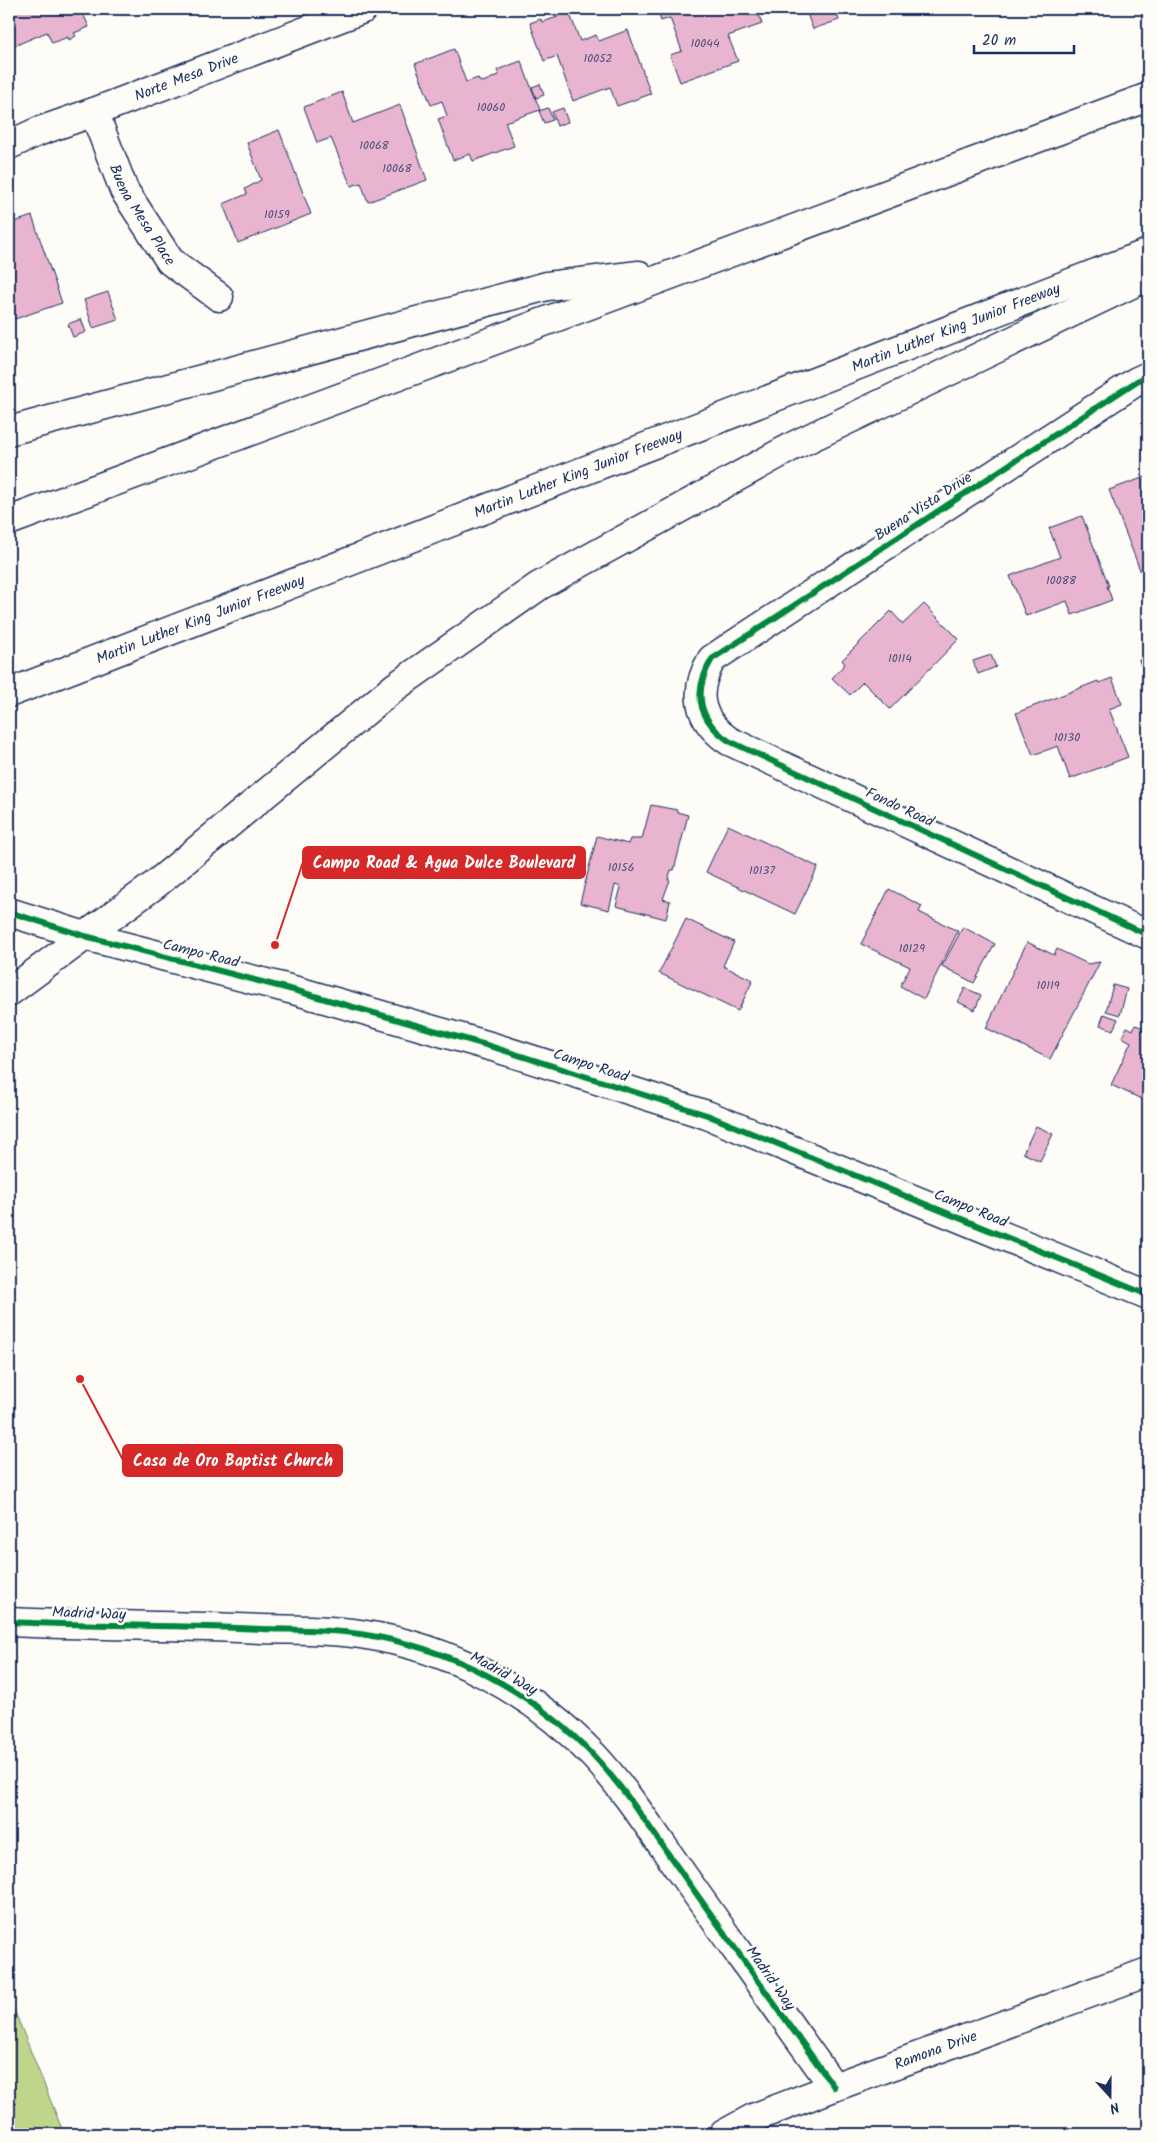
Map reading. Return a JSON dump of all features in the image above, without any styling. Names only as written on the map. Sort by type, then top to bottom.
[{"type":"main road","name":"Norte Mesa Drive","points":[[9,145],[37,132],[363,9]]},
{"type":"main road","points":[[9,521],[1148,96]]},
{"type":"main road","name":"Buena Mesa Place","points":[[94,112],[124,190],[170,260],[219,297]]},
{"type":"main road","name":"Martin Luther King Junior Freeway","points":[[9,692],[1148,253]]},
{"type":"main road","points":[[9,431],[547,286],[683,270]]},
{"type":"main road","points":[[9,992],[156,884],[395,687],[539,586],[794,446],[1148,276]]},
{"type":"main road","name":"Buena Vista Drive","points":[[712,659],[1137,380],[1148,376]]},
{"type":"main road","name":"Fondo Road","points":[[712,659],[705,671],[701,684],[700,698],[703,712],[713,729],[729,741],[1148,935]]},
{"type":"main road","name":"Campo Road","points":[[9,912],[85,936],[297,990],[484,1044],[707,1115],[1148,1295]]},
{"type":"main road","name":"Madrid Way","points":[[9,1622],[234,1628],[359,1634],[398,1641],[435,1652],[505,1684],[538,1705],[567,1730],[595,1757],[620,1787],[834,2087]]},
{"type":"main road","name":"Ramona Drive","points":[[724,2134],[754,2118],[834,2087],[1148,1972]]},
{"type":"green space","points":[[9,1997],[64,2134],[9,2134]]},
{"type":"building","points":[[9,9],[81,9],[89,27],[74,33],[76,36],[69,40],[68,37],[52,43],[47,32],[9,48]]},
{"type":"building","points":[[568,9],[580,41],[596,35],[599,41],[628,30],[651,94],[617,106],[610,87],[573,101],[557,56],[544,61],[530,23],[541,19],[542,22],[558,17],[557,14]]},
{"type":"building","points":[[657,9],[757,9],[762,24],[728,36],[738,61],[680,82],[670,55],[682,51],[670,18],[661,21]]},
{"type":"building","points":[[805,9],[836,9],[839,20],[813,29]]},
{"type":"building","points":[[454,49],[466,82],[478,78],[479,81],[483,82],[499,75],[497,70],[521,61],[540,110],[505,122],[514,146],[473,161],[470,154],[453,160],[438,119],[447,116],[442,101],[431,105],[415,64]]},
{"type":"building","points":[[540,84],[544,95],[536,98],[532,87]]},
{"type":"building","points":[[342,92],[353,123],[400,105],[427,180],[368,202],[361,183],[351,186],[331,138],[317,143],[304,107]]},
{"type":"building","points":[[548,108],[553,120],[544,123],[539,111]]},
{"type":"building","points":[[563,108],[568,122],[557,126],[552,112]]},
{"type":"building","points":[[279,130],[311,214],[238,243],[223,204],[247,194],[245,189],[261,180],[247,143]]},
{"type":"building","points":[[32,216],[62,303],[9,321],[9,224]]},
{"type":"building","points":[[108,292],[118,320],[93,328],[84,300]]},
{"type":"building","points":[[81,319],[86,332],[73,337],[68,324]]},
{"type":"building","points":[[1148,476],[1148,588],[1147,588],[1109,490]]},
{"type":"building","points":[[1082,516],[1109,586],[1107,586],[1112,600],[1072,615],[1067,601],[1026,616],[1010,576],[1060,557],[1049,528]]},
{"type":"building","points":[[924,604],[959,639],[890,709],[863,682],[850,695],[832,678],[845,664],[842,660],[891,611],[903,624]]},
{"type":"building","points":[[991,655],[996,667],[978,674],[973,661]]},
{"type":"building","points":[[1148,657],[1148,685],[1139,660]]},
{"type":"building","points":[[1112,678],[1122,704],[1109,709],[1128,757],[1070,779],[1058,746],[1033,755],[1016,713],[1098,681],[1099,683]]},
{"type":"building","points":[[651,805],[677,810],[677,812],[688,815],[674,870],[671,870],[668,880],[670,880],[663,899],[670,901],[666,919],[616,906],[621,887],[615,885],[609,910],[580,903],[597,836],[628,844],[630,839],[642,839]]},
{"type":"building","points":[[728,825],[818,867],[795,914],[706,872]]},
{"type":"building","points":[[889,889],[922,906],[919,912],[958,931],[924,999],[900,986],[910,967],[861,944]]},
{"type":"building","points":[[686,919],[734,942],[723,966],[753,980],[738,1011],[659,973]]},
{"type":"building","points":[[963,927],[995,944],[974,983],[942,966]]},
{"type":"building","points":[[1027,942],[1054,955],[1057,949],[1088,964],[1100,962],[1050,1059],[986,1028]]},
{"type":"building","points":[[1113,985],[1127,989],[1120,1015],[1106,1011]]},
{"type":"building","points":[[965,988],[981,995],[975,1010],[958,1002]]},
{"type":"building","points":[[1104,1014],[1118,1019],[1113,1030],[1100,1025]]},
{"type":"building","points":[[1148,1020],[1148,1102],[1111,1085],[1131,1042],[1122,1037],[1127,1027],[1133,1030],[1135,1025],[1144,1028]]},
{"type":"building","points":[[1036,1126],[1053,1134],[1040,1161],[1023,1153]]},
{"type":"cycle path","points":[[1148,376],[1137,381],[712,659],[702,682],[701,693],[701,704],[710,723],[729,741],[1148,935]]},
{"type":"cycle path","points":[[9,912],[85,936],[297,991],[493,1047],[707,1115],[1148,1295]]},
{"type":"cycle path","points":[[9,1622],[348,1632],[393,1640],[426,1649],[488,1675],[544,1711],[570,1733],[608,1771],[834,2087]]},
{"type":"place","name":"Campo Road & Agua Dulce Boulevard","points":[[275,945]]},
{"type":"place","name":"Casa de Oro Baptist Church","points":[[80,1379]]}]
